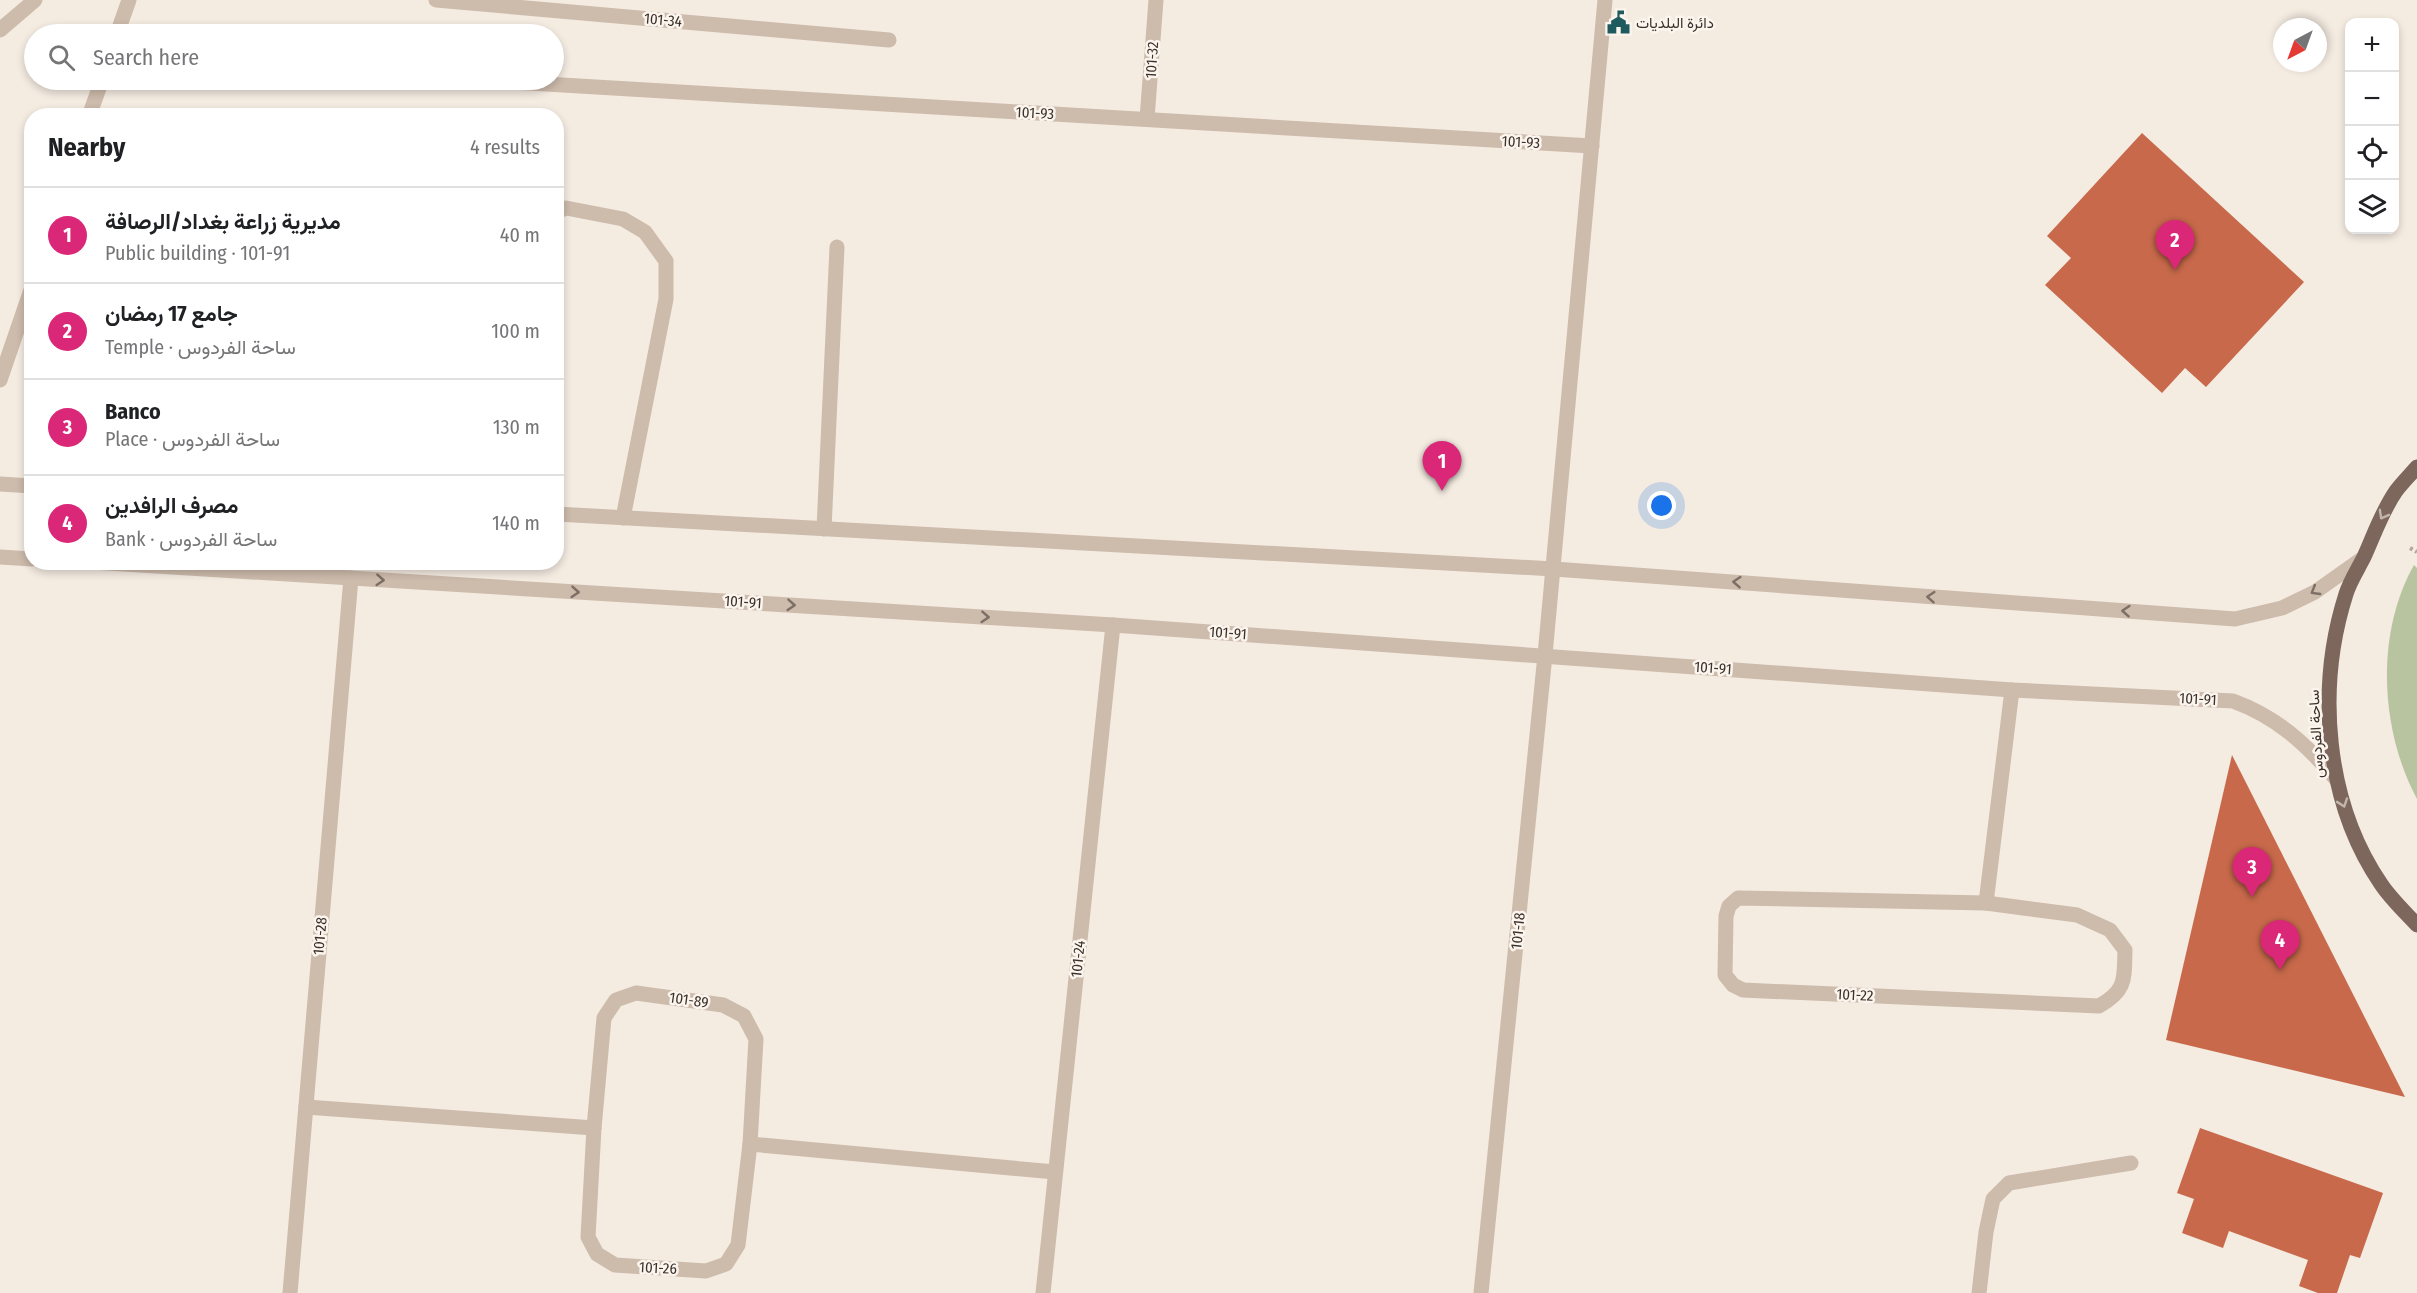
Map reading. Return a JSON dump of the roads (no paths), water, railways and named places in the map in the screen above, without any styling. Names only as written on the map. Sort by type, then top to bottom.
[{"type":"main road","name":"ساحة الفردوس","points":[[2417,467],[2395,492],[2346,592],[2331,670],[2329,709],[2336,779],[2349,823],[2381,885],[2417,925]]},
{"type":"street","points":[[0,30],[36,0]]},
{"type":"street","points":[[121,24],[129,0]]},
{"type":"street","name":"101-34","points":[[436,0],[889,40]]},
{"type":"street","name":"101-32","points":[[1147,119],[1156,0]]},
{"type":"street","name":"101-18","points":[[1481,1293],[1554,569],[1605,0]]},
{"type":"street","name":"101-93","points":[[564,85],[1592,146]]},
{"type":"street","points":[[92,108],[98,90]]},
{"type":"street","points":[[564,209],[623,219],[645,232],[666,261],[666,299],[622,518]]},
{"type":"street","points":[[824,529],[837,247]]},
{"type":"street","points":[[0,380],[24,310]]},
{"type":"street","points":[[0,484],[24,486]]},
{"type":"street","points":[[564,514],[1554,569],[2235,619],[2282,608],[2315,592],[2364,558]]},
{"type":"street","points":[[0,557],[24,558]]},
{"type":"street","name":"101-91","points":[[222,570],[1113,625],[2012,690],[2233,701],[2259,710],[2287,730],[2315,755],[2336,779]]},
{"type":"street","name":"101-28","points":[[290,1293],[351,578]]},
{"type":"street","name":"101-24","points":[[1043,1293],[1113,625]]},
{"type":"street","points":[[1986,903],[2012,690]]},
{"type":"street","name":"101-22","points":[[1738,898],[1986,903],[2077,915],[2110,930],[2125,950],[2123,986],[2113,998],[2099,1006],[1743,990],[1733,985],[1725,975],[1726,915],[1730,906],[1738,898]]},
{"type":"street","name":"101-89","points":[[594,1128],[604,1018],[616,1000],[636,993],[723,1005],[744,1016],[756,1039],[750,1144]]},
{"type":"street","points":[[306,1107],[594,1128]]},
{"type":"street","name":"101-26","points":[[594,1128],[588,1237],[597,1254],[615,1265],[706,1270],[726,1264],[738,1245],[750,1144]]},
{"type":"street","points":[[750,1144],[1055,1172]]},
{"type":"street","points":[[1979,1293],[1986,1232],[1993,1199],[2009,1183],[2131,1163]]},
{"type":"place","name":"دائرة البلديات","points":[[1618,23]]},
{"type":"place","name":"جامع 17 رمضان","points":[[2175,270]]},
{"type":"place","name":"مديرية زراعة بغداد/الرصافة","points":[[1442,491]]},
{"type":"place","name":"Banco","points":[[2252,897]]},
{"type":"place","name":"مصرف الرافدين","points":[[2280,970]]}]
